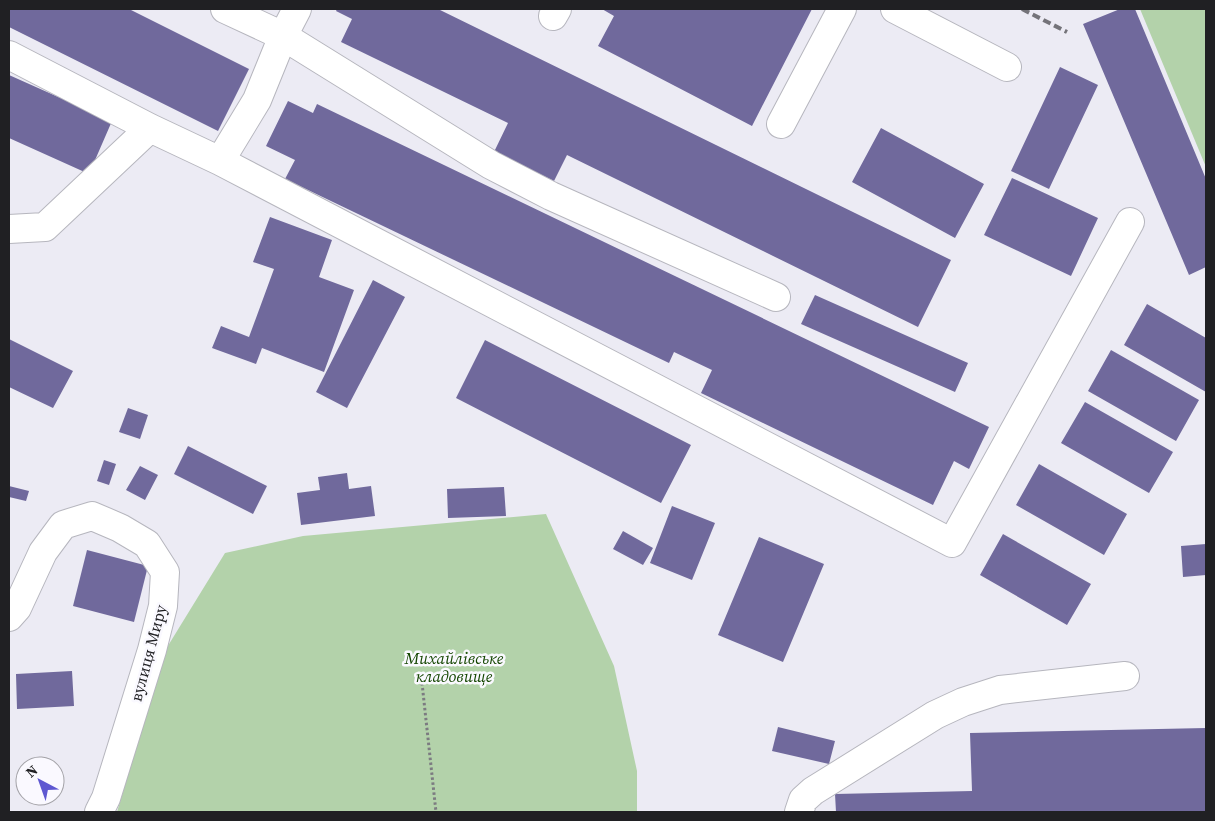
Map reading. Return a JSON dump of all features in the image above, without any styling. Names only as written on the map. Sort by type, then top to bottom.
[{"type":"street","points":[[225,9],[283,36],[491,165],[551,196],[776,297]]},
{"type":"street","points":[[220,161],[257,100],[283,36],[297,9]]},
{"type":"street","points":[[781,124],[842,9]]},
{"type":"street","points":[[895,9],[1007,67]]},
{"type":"street","points":[[9,54],[150,128],[220,161],[952,543],[1130,222]]},
{"type":"street","points":[[9,229],[45,227],[150,128]]},
{"type":"street","name":"вулиця Миру","points":[[9,617],[17,608],[43,552],[63,525],[92,516],[120,528],[147,544],[165,572],[162,606],[152,650],[106,798],[99,812]]},
{"type":"street","points":[[799,812],[804,800],[813,791],[935,715],[963,702],[1000,690],[1125,676]]},
{"type":"path","points":[[422,683],[436,812]]},
{"type":"green space","points":[[1140,9],[1206,9],[1206,167]]},
{"type":"green space","name":"Михайлівське кладовище","points":[[546,514],[614,666],[637,771],[637,812],[117,812],[166,649],[225,553],[303,536]]},
{"type":"building","points":[[9,9],[129,9],[249,69],[218,131],[9,27]]},
{"type":"building","points":[[337,9],[438,9],[951,260],[918,327],[567,155],[554,181],[494,152],[508,123],[341,42],[352,19],[336,11]]},
{"type":"building","points":[[602,9],[812,9],[752,126],[598,46],[614,16]]},
{"type":"building","points":[[1120,9],[1135,9],[1206,179],[1206,267],[1189,275],[1083,24]]},
{"type":"building","points":[[1060,67],[1098,85],[1049,189],[1011,171]]},
{"type":"building","points":[[9,75],[112,121],[89,174],[9,138]]},
{"type":"building","points":[[288,101],[313,113],[317,104],[989,427],[969,469],[954,461],[933,505],[701,393],[712,370],[674,352],[669,363],[285,179],[295,160],[266,146]]},
{"type":"building","points":[[881,128],[984,184],[955,238],[852,182]]},
{"type":"building","points":[[1012,178],[1098,218],[1071,276],[984,235]]},
{"type":"building","points":[[270,217],[332,240],[319,277],[354,290],[324,372],[262,348],[256,364],[212,348],[221,326],[249,337],[274,269],[253,262]]},
{"type":"building","points":[[373,280],[405,297],[347,408],[316,392]]},
{"type":"building","points":[[815,295],[968,363],[955,392],[801,324]]},
{"type":"building","points":[[1147,304],[1206,338],[1206,392],[1124,345]]},
{"type":"building","points":[[9,339],[73,371],[53,408],[9,387]]},
{"type":"building","points":[[485,340],[691,445],[661,503],[456,398]]},
{"type":"building","points":[[1111,350],[1199,400],[1176,441],[1088,391]]},
{"type":"building","points":[[1085,402],[1173,452],[1149,493],[1061,443]]},
{"type":"building","points":[[128,408],[148,415],[140,439],[119,432]]},
{"type":"building","points":[[188,446],[267,486],[253,514],[174,474]]},
{"type":"building","points":[[104,460],[116,464],[109,485],[97,481]]},
{"type":"building","points":[[1039,464],[1127,514],[1104,555],[1016,505]]},
{"type":"building","points":[[140,466],[158,475],[145,500],[126,490]]},
{"type":"building","points":[[347,473],[349,489],[371,486],[375,516],[301,525],[297,493],[320,490],[318,477]]},
{"type":"building","points":[[9,486],[29,491],[26,501],[9,497]]},
{"type":"building","points":[[504,487],[506,516],[448,518],[447,489]]},
{"type":"building","points":[[672,506],[715,523],[692,580],[650,563]]},
{"type":"building","points":[[623,531],[653,548],[643,565],[613,549]]},
{"type":"building","points":[[1003,534],[1091,584],[1067,625],[980,575]]},
{"type":"building","points":[[759,537],[824,564],[783,662],[718,635]]},
{"type":"building","points":[[1206,544],[1206,575],[1183,577],[1181,546]]},
{"type":"building","points":[[87,550],[148,566],[134,622],[73,606]]},
{"type":"building","points":[[72,671],[74,706],[17,709],[16,674]]},
{"type":"building","points":[[778,727],[835,741],[829,764],[772,751]]},
{"type":"building","points":[[1206,728],[1206,812],[836,812],[835,794],[972,791],[970,733]]},
{"type":"railway","points":[[1022,9],[1067,32]]}]
